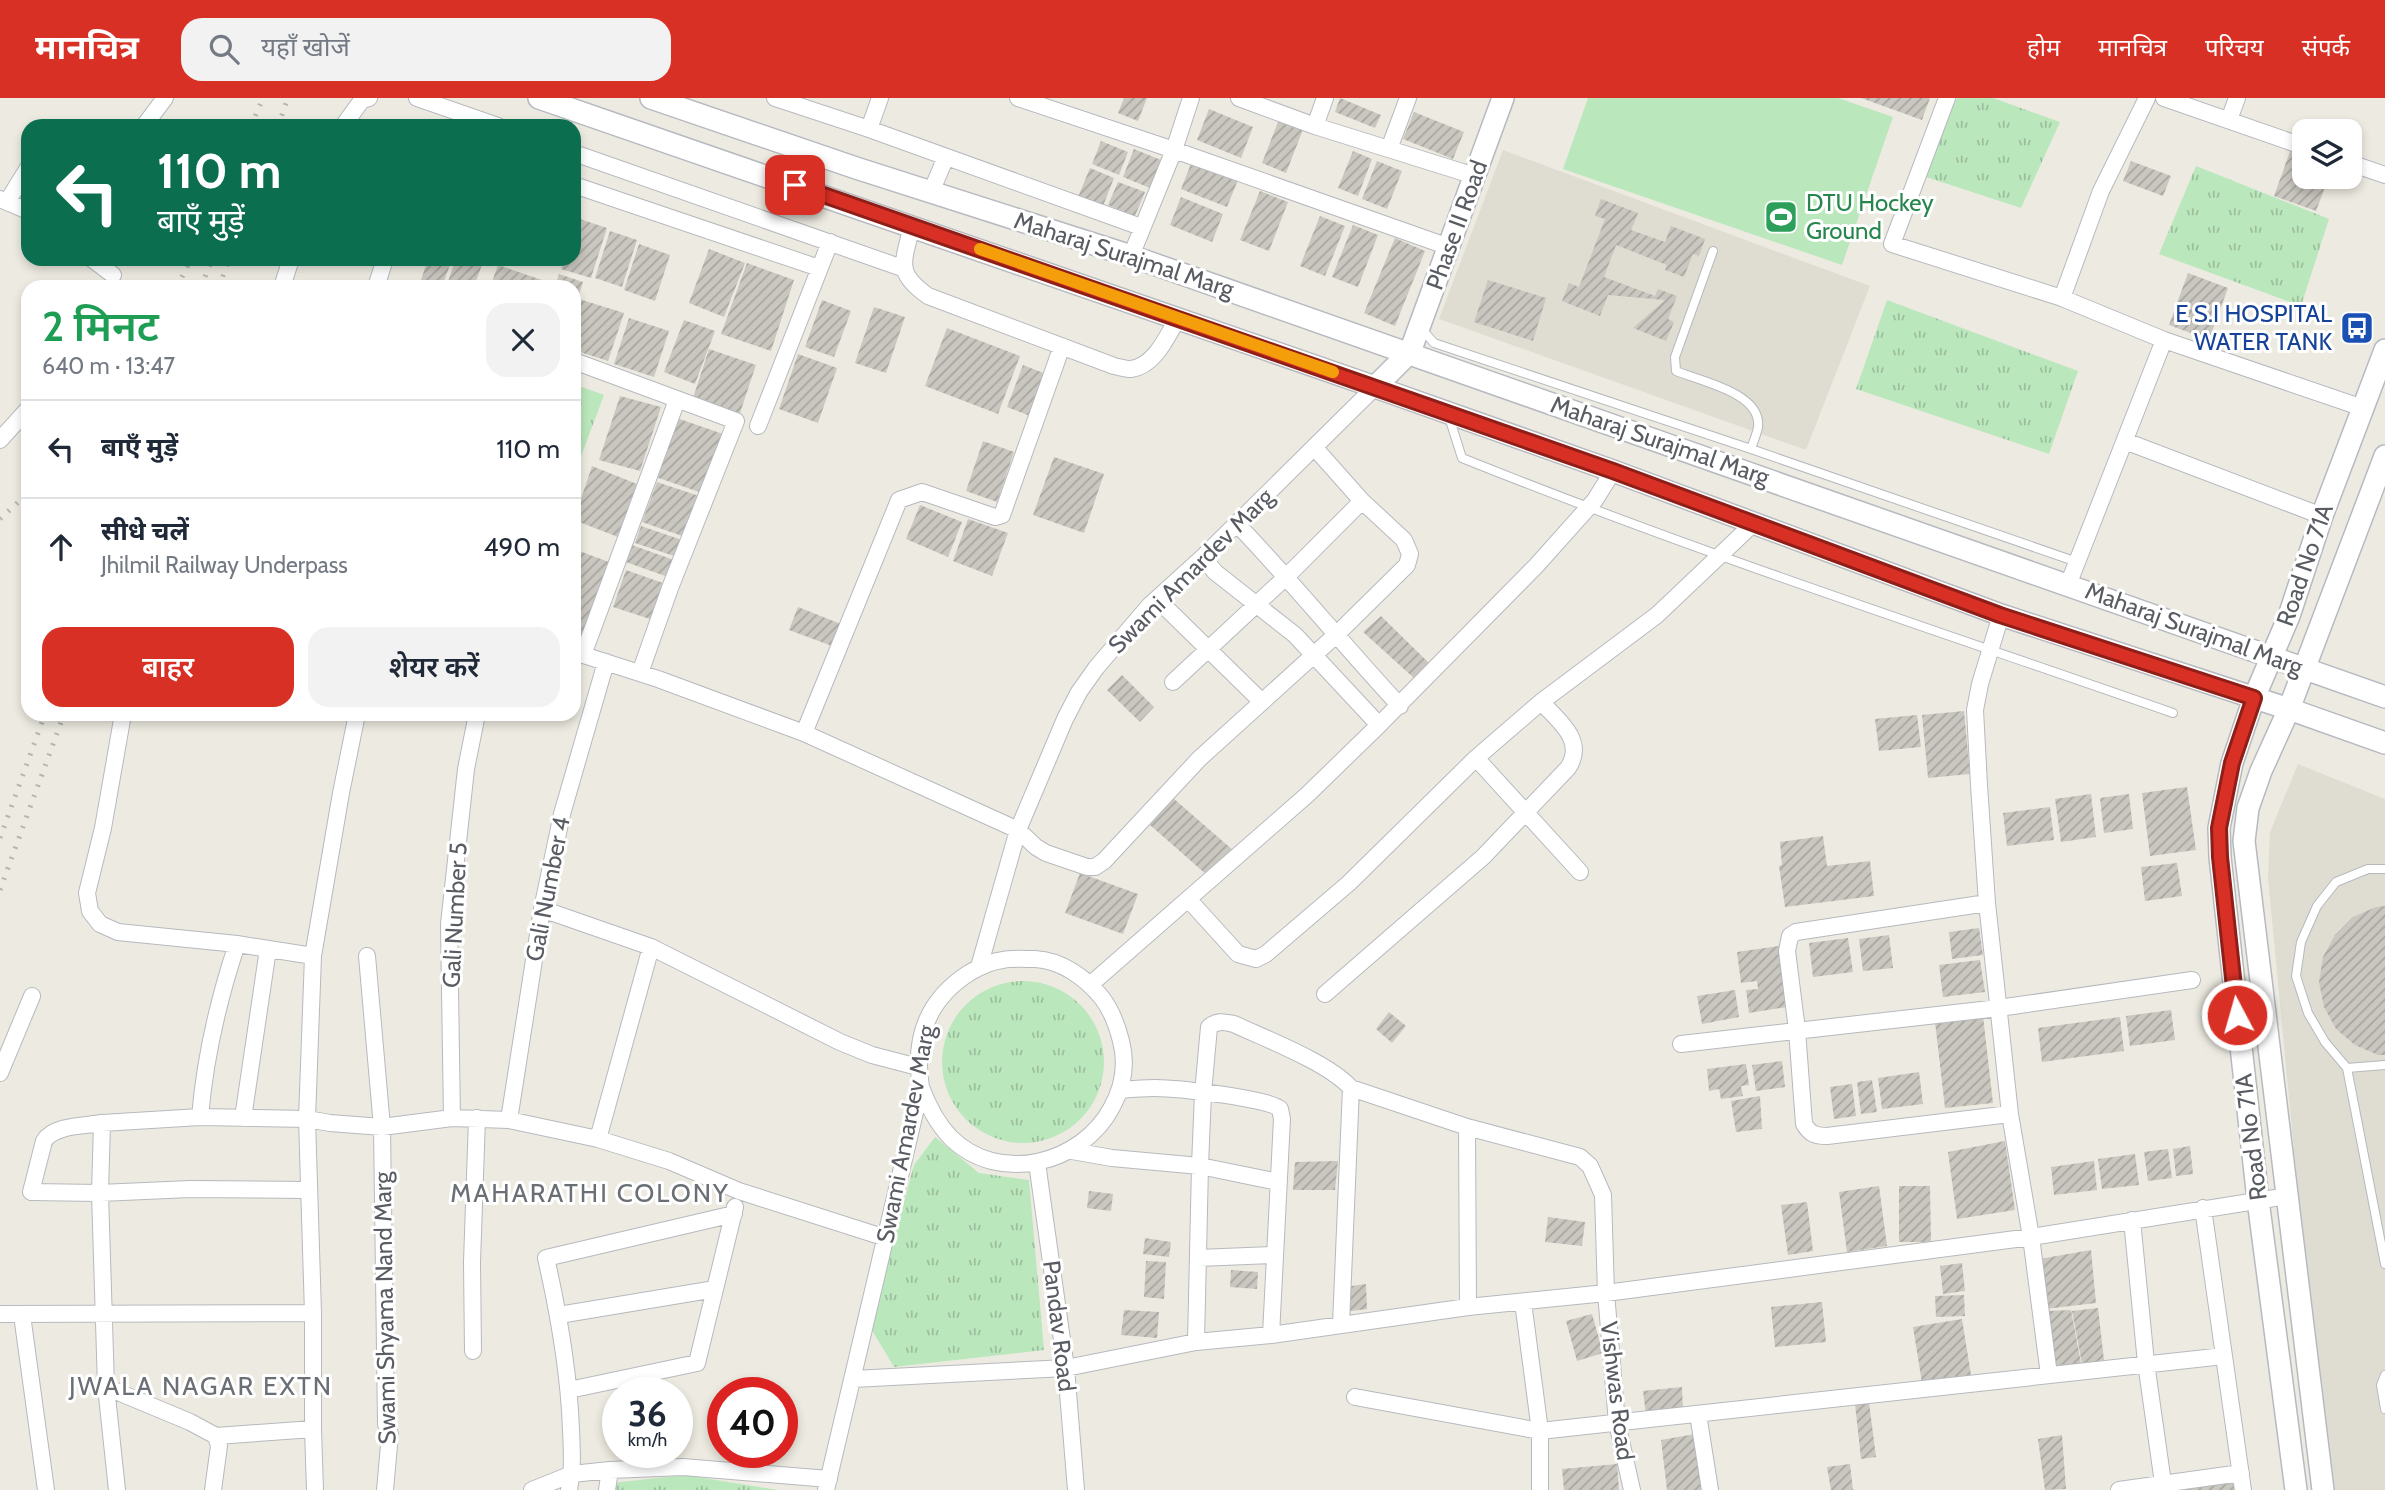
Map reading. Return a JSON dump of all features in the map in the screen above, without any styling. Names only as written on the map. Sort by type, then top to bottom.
[{"type":"main road","name":"Maharaj Surajmal Marg","points":[[539,98],[1448,412],[2000,615],[2375,739],[2385,760]]},
{"type":"main road","name":"Maharaj Surajmal Marg","points":[[651,98],[1131,256],[1410,352],[2385,697]]},
{"type":"main road","name":"Phase II Road","points":[[1410,352],[1503,98]]},
{"type":"main road","name":"Road No 71A","points":[[2296,1490],[2258,1200],[2219,828],[2232,763],[2254,698],[2289,616],[2322,516],[2385,349]]},
{"type":"main road","points":[[1375,387],[1410,352]]},
{"type":"main road","name":"Road No 71A","points":[[2323,1490],[2244,841],[2248,808],[2261,771],[2289,709],[2385,458]]},
{"type":"street","points":[[149,119],[165,98]]},
{"type":"street","points":[[349,119],[362,100],[369,98]]},
{"type":"street","points":[[417,98],[478,119]]},
{"type":"street","points":[[775,98],[1141,227]]},
{"type":"street","points":[[869,129],[880,98]]},
{"type":"street","points":[[1018,98],[1449,247]]},
{"type":"street","points":[[1131,256],[1174,150],[1191,98]]},
{"type":"street","points":[[1239,98],[1315,126],[1475,176]]},
{"type":"street","points":[[1315,126],[1325,98]]},
{"type":"street","points":[[1390,149],[1408,98]]},
{"type":"street","points":[[1947,98],[1892,244],[2062,298],[2164,340],[2363,408]]},
{"type":"street","points":[[2062,298],[2101,191],[2147,98]]},
{"type":"street","points":[[2164,98],[2292,142]]},
{"type":"street","points":[[2229,120],[2237,98]]},
{"type":"street","points":[[581,155],[905,269]]},
{"type":"street","points":[[931,192],[946,157]]},
{"type":"street","points":[[2362,167],[2385,175]]},
{"type":"street","points":[[21,177],[4,200],[21,208]]},
{"type":"street","points":[[581,187],[819,268]]},
{"type":"street","points":[[912,225],[905,274],[912,284],[928,296],[1114,366],[1130,369],[1153,357],[1178,318]]},
{"type":"street","points":[[758,426],[830,242]]},
{"type":"street","points":[[101,266],[113,275]]},
{"type":"street","points":[[2068,585],[2164,340]]},
{"type":"street","points":[[804,733],[899,500],[922,492],[995,517],[1002,515],[1062,346]]},
{"type":"street","points":[[581,364],[736,421],[670,588],[640,673]]},
{"type":"street","name":"Swami Amardev Marg","points":[[828,1484],[921,1087],[918,1067],[923,1027],[939,999],[955,982],[979,967],[1018,830],[1065,719],[1096,668],[1157,599],[1203,558],[1375,387]]},
{"type":"street","points":[[581,648],[677,400]]},
{"type":"street","points":[[0,440],[21,417]]},
{"type":"street","points":[[2125,441],[2322,516]]},
{"type":"street","points":[[581,654],[804,733],[1018,830],[1046,853],[1087,867],[1095,867],[1104,861],[1199,760],[1314,656],[1408,565],[1410,554],[1404,540],[1362,501],[1314,447]]},
{"type":"street","points":[[1091,984],[1307,795],[1400,706],[1536,566],[1587,508],[1613,471]]},
{"type":"street","points":[[1173,682],[1287,576],[1362,501]]},
{"type":"street","points":[[1236,523],[1287,576],[1358,662],[1400,706]]},
{"type":"street","points":[[1188,899],[1238,954],[1256,959],[1266,954],[1349,884],[1476,758],[1541,702],[1657,615],[1754,523]]},
{"type":"street","points":[[1203,558],[1215,572],[1295,635],[1379,725]]},
{"type":"street","points":[[1157,599],[1262,702]]},
{"type":"street","points":[[2000,615],[1975,710],[1987,903],[2010,1114],[2031,1237],[2049,1375]]},
{"type":"street","name":"Gali Number 4","points":[[509,1120],[541,909],[562,814],[606,662]]},
{"type":"street","points":[[1325,994],[1483,857],[1568,768],[1575,752],[1570,732],[1541,702]]},
{"type":"street","points":[[122,721],[103,828],[87,893],[90,911],[100,924],[118,933],[237,944],[313,956]]},
{"type":"street","points":[[316,1490],[307,1119],[313,956],[356,721]]},
{"type":"street","name":"Gali Number 5","points":[[452,1118],[449,924],[466,769],[476,721]]},
{"type":"street","points":[[1476,758],[1580,872]]},
{"type":"street","points":[[1987,903],[1796,932],[1790,936],[1787,951],[1797,1030],[1804,1124],[1815,1136],[2010,1114]]},
{"type":"street","points":[[541,909],[651,947],[840,1042],[881,1058],[918,1067]]},
{"type":"street","points":[[200,1117],[204,1072],[217,1009],[237,944]]},
{"type":"street","points":[[597,1139],[651,947]]},
{"type":"street","points":[[243,1118],[268,949]]},
{"type":"street","name":"Swami Shyama Nand Marg","points":[[367,956],[382,1127],[386,1424],[390,1434],[385,1490]]},
{"type":"street","points":[[921,1087],[937,1121],[952,1139],[986,1159],[1011,1164],[1037,1163],[1072,1151],[1085,1142],[1106,1118],[1121,1090],[1125,1057],[1115,1019],[1091,984],[1062,966],[1038,959],[1002,960],[979,967]]},
{"type":"street","points":[[1681,1044],[2000,1008],[2192,980]]},
{"type":"street","points":[[0,1073],[32,996]]},
{"type":"street","name":"Vishwas Road","points":[[1203,1093],[1209,1027],[1214,1023],[1234,1024],[1302,1056],[1342,1078],[1351,1088],[1467,1127],[1580,1157],[1590,1166],[1603,1195],[1606,1293],[1617,1423],[1632,1490]]},
{"type":"street","points":[[1121,1090],[1155,1088],[1203,1093],[1270,1103],[1280,1109],[1282,1119],[1271,1335]]},
{"type":"street","points":[[1341,1324],[1351,1088]]},
{"type":"street","points":[[1196,1342],[1203,1093]]},
{"type":"street","points":[[309,1190],[31,1192],[44,1141],[48,1134],[56,1130],[102,1123],[200,1117],[307,1119],[382,1127],[452,1118],[477,1118],[509,1120],[597,1139],[669,1161],[739,1191],[886,1238]]},
{"type":"street","points":[[473,1351],[472,1262],[477,1118]]},
{"type":"street","points":[[102,1123],[100,1193],[103,1315],[106,1387],[117,1490]]},
{"type":"street","points":[[1467,1127],[1468,1307]]},
{"type":"street","points":[[1072,1151],[1112,1158],[1200,1166],[1278,1182]]},
{"type":"street","name":"Pandav Road","points":[[1037,1163],[1066,1368],[1076,1490]]},
{"type":"street","points":[[569,1390],[697,1363],[739,1191]]},
{"type":"street","points":[[853,1378],[1066,1368],[1196,1342],[1271,1335],[1468,1307],[1606,1293],[2031,1237],[2288,1196]]},
{"type":"street","points":[[2203,1208],[2243,1490]]},
{"type":"street","points":[[571,1482],[569,1390],[559,1315],[546,1258],[734,1214]]},
{"type":"street","points":[[2132,1220],[2146,1363],[2164,1487]]},
{"type":"street","points":[[1198,1258],[1274,1255]]},
{"type":"street","points":[[559,1315],[715,1289]]},
{"type":"street","points":[[1523,1301],[1540,1431],[1540,1490]]},
{"type":"street","points":[[0,1314],[313,1314]]},
{"type":"street","points":[[22,1315],[47,1490]]},
{"type":"street","points":[[1355,1397],[1540,1431],[2224,1356]]},
{"type":"street","points":[[106,1387],[190,1422],[216,1436],[313,1429]]},
{"type":"street","points":[[1698,1413],[1710,1490]]},
{"type":"street","points":[[213,1490],[219,1446],[216,1436]]},
{"type":"street","points":[[532,1490],[610,1470],[683,1467],[828,1484]]},
{"type":"street","points":[[607,1490],[610,1470]]},
{"type":"street","points":[[2119,1490],[2164,1487],[2241,1473]]},
{"type":"lane","points":[[1713,251],[1675,357],[1676,371],[1736,394],[1754,407],[1759,426],[1751,449]]},
{"type":"lane","points":[[1420,326],[1434,343],[2077,562]]},
{"type":"lane","points":[[1448,412],[1462,458],[1719,557],[2174,713]]},
{"type":"lane","points":[[2385,869],[2368,869],[2336,882],[2317,906],[2301,942],[2296,976],[2308,1013],[2325,1042],[2347,1068],[2381,1224],[2385,1264]]},
{"type":"lane","points":[[2347,1068],[2385,1065]]},
{"type":"lane","points":[[2385,1375],[2381,1385],[2385,1409]]},
{"type":"shaded area","points":[[1503,150],[1870,286],[1806,450],[1439,319]]},
{"type":"shaded area","points":[[2298,764],[2385,799],[2385,1490],[2335,1490],[2295,1161],[2268,878],[2270,832]]},
{"type":"green space","name":"DTU Hockey Ground","points":[[1588,98],[1838,98],[1893,117],[1842,265],[1563,169]]},
{"type":"green space","points":[[1957,98],[1993,98],[2060,122],[2021,208],[1923,176]]},
{"type":"green space","points":[[2196,166],[2329,219],[2301,306],[2159,254]]},
{"type":"green space","points":[[1887,300],[2078,371],[2049,454],[1856,389]]},
{"type":"green space","points":[[581,387],[604,395],[581,456]]},
{"type":"green space","points":[[1023,981],[1054,987],[1080,1005],[1098,1031],[1104,1062],[1098,1093],[1080,1119],[1054,1137],[1023,1143],[992,1137],[966,1119],[948,1093],[942,1062],[948,1031],[966,1005],[992,987]]},
{"type":"green space","points":[[935,1137],[979,1173],[1029,1180],[1044,1350],[894,1367],[870,1327],[914,1165]]},
{"type":"green space","points":[[685,1475],[778,1490],[611,1490],[612,1483]]},
{"type":"building","points":[[1124,98],[1147,98],[1138,121],[1118,113]]},
{"type":"building","points":[[1340,98],[1381,115],[1375,128],[1335,112]]},
{"type":"building","points":[[1861,98],[1930,98],[1922,120]]},
{"type":"building","points":[[1209,109],[1253,127],[1241,158],[1197,140]]},
{"type":"building","points":[[1414,112],[1464,132],[1453,159],[1403,139]]},
{"type":"building","points":[[1280,117],[1304,127],[1286,173],[1262,163]]},
{"type":"building","points":[[1101,141],[1128,152],[1119,175],[1092,164]]},
{"type":"building","points":[[2292,146],[2292,189],[2324,189],[2316,211],[2274,196]]},
{"type":"building","points":[[1134,149],[1161,160],[1150,188],[1123,177]]},
{"type":"building","points":[[1353,151],[1372,159],[1358,196],[1338,188]]},
{"type":"building","points":[[1192,161],[1238,180],[1227,207],[1181,189]]},
{"type":"building","points":[[1377,161],[1402,171],[1387,209],[1362,199]]},
{"type":"building","points":[[2131,161],[2171,176],[2163,196],[2123,181]]},
{"type":"building","points":[[1090,168],[1114,178],[1103,206],[1078,197]]},
{"type":"building","points":[[1118,182],[1145,192],[1135,216],[1108,205]]},
{"type":"building","points":[[1260,191],[1288,202],[1269,251],[1240,240]]},
{"type":"building","points":[[1181,197],[1223,214],[1212,242],[1170,225]]},
{"type":"building","points":[[1601,199],[1638,213],[1631,230],[1665,242],[1671,226],[1705,239],[1699,256],[1693,254],[1684,277],[1665,270],[1667,265],[1616,245],[1604,277],[1655,296],[1658,289],[1677,296],[1668,319],[1674,322],[1666,341],[1633,328],[1665,300],[1608,295],[1600,316],[1562,301],[1569,283],[1579,287],[1605,219],[1595,216]]},
{"type":"building","points":[[1320,216],[1345,226],[1325,276],[1300,266]]},
{"type":"building","points":[[581,219],[607,228],[591,278],[561,269],[562,266],[581,266]]},
{"type":"building","points":[[1353,225],[1378,235],[1358,287],[1332,277]]},
{"type":"building","points":[[610,231],[637,240],[622,287],[595,278]]},
{"type":"building","points":[[1395,238],[1425,251],[1395,326],[1364,313]]},
{"type":"building","points":[[639,244],[670,255],[655,301],[624,290]]},
{"type":"building","points":[[709,249],[745,263],[724,317],[689,303]]},
{"type":"building","points":[[747,263],[794,280],[771,351],[721,334]]},
{"type":"building","points":[[426,266],[450,266],[444,280],[421,280]]},
{"type":"building","points":[[454,266],[482,266],[476,280],[448,280]]},
{"type":"building","points":[[498,266],[501,266],[542,280],[493,280]]},
{"type":"building","points":[[2188,273],[2228,288],[2209,340],[2169,325]]},
{"type":"building","points":[[559,274],[577,280],[557,280]]},
{"type":"building","points":[[1488,280],[1546,298],[1533,341],[1474,322]]},
{"type":"building","points":[[581,300],[624,313],[608,361],[581,352]]},
{"type":"building","points":[[822,300],[851,311],[834,357],[805,347]]},
{"type":"building","points":[[874,307],[905,317],[886,373],[855,363]]},
{"type":"building","points":[[629,318],[669,331],[654,377],[614,364]]},
{"type":"building","points":[[684,320],[715,331],[695,384],[664,372]]},
{"type":"building","points":[[947,328],[1020,356],[998,414],[925,386]]},
{"type":"building","points":[[709,349],[756,365],[739,416],[692,401]]},
{"type":"building","points":[[798,354],[837,368],[818,423],[779,409]]},
{"type":"building","points":[[1023,365],[1046,374],[1030,416],[1007,407]]},
{"type":"building","points":[[620,396],[661,407],[640,471],[599,460]]},
{"type":"building","points":[[674,417],[726,435],[702,493],[653,476]]},
{"type":"building","points":[[983,441],[1014,452],[997,502],[966,491]]},
{"type":"building","points":[[1054,457],[1104,474],[1084,533],[1033,515]]},
{"type":"building","points":[[592,466],[637,484],[618,537],[581,523],[581,499]]},
{"type":"building","points":[[657,482],[702,497],[685,537],[642,522]]},
{"type":"building","points":[[920,505],[962,522],[948,557],[906,539]]},
{"type":"building","points":[[968,519],[1008,533],[992,576],[953,561]]},
{"type":"building","points":[[641,526],[685,541],[680,558],[635,543]]},
{"type":"building","points":[[629,544],[674,560],[668,577],[623,561]]},
{"type":"building","points":[[581,552],[609,562],[581,636]]},
{"type":"building","points":[[626,570],[663,583],[650,619],[613,607]]},
{"type":"building","points":[[798,607],[841,624],[832,646],[789,630]]},
{"type":"building","points":[[1381,616],[1429,663],[1415,679],[1363,632]]},
{"type":"building","points":[[1122,675],[1154,707],[1140,722],[1107,690]]},
{"type":"building","points":[[1964,711],[1970,774],[1928,778],[1922,715]]},
{"type":"building","points":[[1917,715],[1921,747],[1879,751],[1875,719]]},
{"type":"building","points":[[2187,787],[2196,850],[2150,856],[2142,793]]},
{"type":"building","points":[[2091,794],[2096,837],[2061,842],[2055,799]]},
{"type":"building","points":[[2129,794],[2133,829],[2104,833],[2100,798]]},
{"type":"building","points":[[1173,798],[1234,851],[1208,876],[1150,825]]},
{"type":"building","points":[[2050,807],[2054,840],[2007,846],[2003,813]]},
{"type":"building","points":[[1823,836],[1827,866],[1870,861],[1874,896],[1785,907],[1779,866],[1782,865],[1780,842]]},
{"type":"building","points":[[2177,863],[2182,896],[2145,901],[2141,867]]},
{"type":"building","points":[[1080,873],[1138,894],[1123,934],[1065,913]]},
{"type":"building","points":[[2385,906],[2385,1055],[2378,1055],[2355,1045],[2336,1029],[2324,1007],[2319,982],[2323,957],[2335,935],[2353,917]]},
{"type":"building","points":[[1979,928],[1983,955],[1952,959],[1949,932]]},
{"type":"building","points":[[1889,935],[1893,968],[1863,971],[1859,939]]},
{"type":"building","points":[[1848,938],[1853,972],[1813,977],[1809,943]]},
{"type":"building","points":[[1779,946],[1787,1007],[1749,1013],[1746,990],[1758,989],[1757,981],[1741,983],[1737,952]]},
{"type":"building","points":[[1980,960],[1985,992],[1943,997],[1939,965]]},
{"type":"building","points":[[1735,990],[1739,1017],[1702,1024],[1697,996]]},
{"type":"building","points":[[2171,1010],[2175,1040],[2130,1046],[2126,1016]]},
{"type":"building","points":[[1389,1012],[1406,1026],[1392,1043],[1376,1029]]},
{"type":"building","points":[[1983,1016],[1993,1103],[1945,1108],[1935,1022]]},
{"type":"building","points":[[2120,1017],[2124,1051],[2042,1062],[2038,1028]]},
{"type":"building","points":[[1782,1061],[1785,1087],[1756,1091],[1752,1065]]},
{"type":"building","points":[[1746,1064],[1749,1085],[1741,1086],[1743,1096],[1721,1099],[1719,1089],[1709,1091],[1707,1069]]},
{"type":"building","points":[[1919,1072],[1923,1104],[1882,1109],[1878,1078]]},
{"type":"building","points":[[1872,1080],[1877,1112],[1861,1114],[1857,1082]]},
{"type":"building","points":[[1852,1084],[1856,1116],[1834,1119],[1830,1087]]},
{"type":"building","points":[[1760,1096],[1762,1129],[1736,1132],[1731,1101]]},
{"type":"building","points":[[2005,1141],[2015,1210],[1957,1219],[1948,1152]]},
{"type":"building","points":[[2190,1146],[2193,1174],[2176,1176],[2173,1149]]},
{"type":"building","points":[[2168,1149],[2172,1178],[2148,1181],[2144,1152]]},
{"type":"building","points":[[2135,1154],[2139,1185],[2102,1189],[2098,1159]]},
{"type":"building","points":[[1338,1161],[1335,1190],[1293,1190],[1295,1162]]},
{"type":"building","points":[[2094,1161],[2097,1190],[2054,1195],[2051,1167]]},
{"type":"building","points":[[1879,1186],[1887,1246],[1847,1252],[1839,1192]]},
{"type":"building","points":[[1899,1186],[1930,1186],[1931,1242],[1899,1242]]},
{"type":"building","points":[[1089,1191],[1113,1194],[1111,1211],[1087,1208]]},
{"type":"building","points":[[1807,1202],[1813,1251],[1788,1255],[1781,1205]]},
{"type":"building","points":[[1548,1217],[1585,1222],[1582,1246],[1545,1242]]},
{"type":"building","points":[[1145,1238],[1171,1242],[1169,1257],[1143,1254]]},
{"type":"building","points":[[2091,1250],[2096,1303],[2045,1309],[2039,1259]]},
{"type":"building","points":[[1146,1261],[1166,1262],[1164,1299],[1144,1297]]},
{"type":"building","points":[[1962,1263],[1965,1291],[1943,1294],[1940,1266]]},
{"type":"building","points":[[1231,1270],[1258,1272],[1257,1289],[1230,1287]]},
{"type":"building","points":[[1366,1284],[1367,1309],[1344,1312],[1344,1287]]},
{"type":"building","points":[[1964,1295],[1965,1316],[1936,1317],[1935,1296]]},
{"type":"building","points":[[1822,1302],[1826,1342],[1775,1347],[1771,1307]]},
{"type":"building","points":[[2098,1308],[2104,1360],[2082,1364],[2072,1311]]},
{"type":"building","points":[[1124,1310],[1159,1312],[1157,1338],[1121,1335]]},
{"type":"building","points":[[2071,1310],[2081,1363],[2053,1368],[2048,1311]]},
{"type":"building","points":[[1592,1314],[1603,1353],[1577,1361],[1566,1321]]},
{"type":"building","points":[[1962,1319],[1971,1375],[1922,1383],[1913,1327]]},
{"type":"building","points":[[1682,1387],[1683,1411],[1646,1415],[1643,1391]]},
{"type":"building","points":[[1869,1402],[1876,1457],[1861,1459],[1855,1404]]},
{"type":"building","points":[[1695,1434],[1702,1490],[1667,1490],[1661,1440]]},
{"type":"building","points":[[2062,1435],[2066,1489],[2045,1490],[2038,1439]]},
{"type":"building","points":[[1617,1464],[1619,1490],[1564,1490],[1562,1469]]},
{"type":"building","points":[[1850,1464],[1853,1490],[1831,1490],[1827,1467]]},
{"type":"building","points":[[2234,1476],[2236,1490],[2168,1490]]},
{"type":"railway","points":[[254,119],[263,98]]},
{"type":"railway","points":[[280,119],[288,98]]},
{"type":"railway","points":[[180,280],[188,266]]},
{"type":"railway","points":[[204,280],[209,266]]},
{"type":"railway","points":[[222,280],[226,266]]},
{"type":"railway","points":[[0,519],[21,500]]},
{"type":"railway","points":[[0,838],[42,721]]},
{"type":"railway","points":[[0,890],[61,721]]},
{"type":"slow traffic","points":[[980,249],[1333,372]]},
{"type":"place","name":"DTU Hockey Ground","points":[[1781,217]]},
{"type":"place","name":"E S.I HOSPITAL WATER TANK","points":[[2357,328]]},
{"type":"district","name":"MAHARATHI COLONY","points":[[590,1193]]},
{"type":"district","name":"JWALA NAGAR EXTN","points":[[201,1386]]},
{"type":"route","points":[[795,185],[1613,471],[2000,615],[2254,698],[2232,763],[2219,828],[2237,1015]]}]
